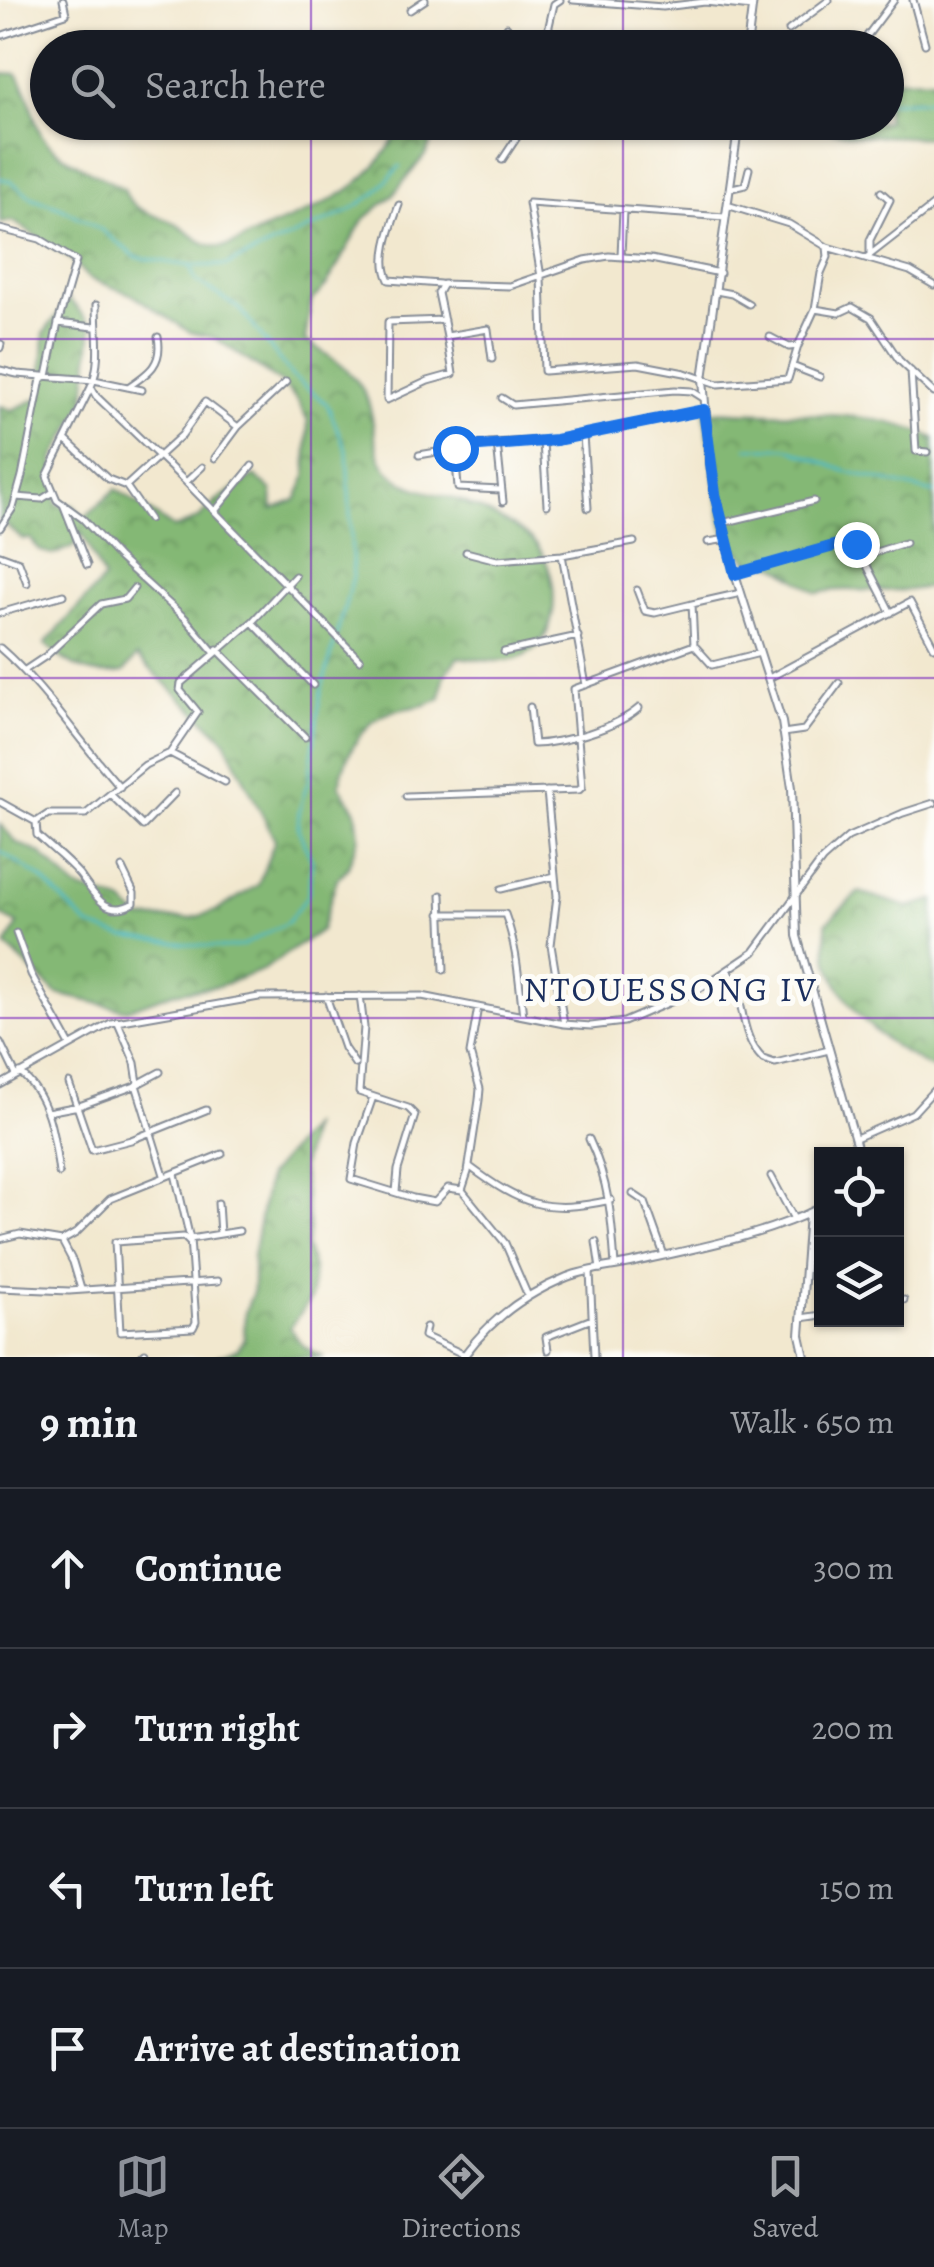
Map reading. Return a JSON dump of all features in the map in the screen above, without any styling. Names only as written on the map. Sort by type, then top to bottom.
[{"type":"street","points":[[0,36],[66,14],[63,0]]},
{"type":"street","points":[[410,10],[426,0]]},
{"type":"street","points":[[546,30],[554,4],[560,0]]},
{"type":"street","points":[[573,0],[664,7],[705,2],[752,3],[750,30]]},
{"type":"street","points":[[790,30],[829,0]]},
{"type":"street","points":[[872,30],[894,0]]},
{"type":"street","points":[[913,0],[925,44]]},
{"type":"street","points":[[502,160],[515,140]]},
{"type":"street","points":[[737,140],[703,379],[704,410],[722,524],[783,733],[792,788],[796,936],[858,1147]]},
{"type":"street","points":[[732,188],[745,185],[749,169]]},
{"type":"street","points":[[868,256],[870,240],[890,200],[881,192]]},
{"type":"street","points":[[728,218],[528,204],[541,277],[544,371],[638,364],[712,383],[788,378],[815,308],[827,247]]},
{"type":"street","points":[[399,205],[390,229],[384,270],[389,280],[510,286],[585,260],[621,255],[720,273]]},
{"type":"street","points":[[730,206],[788,224],[827,247],[910,271],[934,285]]},
{"type":"street","points":[[868,256],[934,206]]},
{"type":"street","points":[[621,255],[623,211]]},
{"type":"street","points":[[0,230],[40,239],[76,262],[47,376],[41,380],[16,497],[0,528]]},
{"type":"street","points":[[443,284],[438,292],[444,320],[447,336],[453,374],[388,400],[388,322],[444,320]]},
{"type":"street","points":[[716,291],[732,294],[749,304]]},
{"type":"street","points":[[87,565],[48,476],[92,383],[99,354],[96,305]]},
{"type":"street","points":[[815,308],[839,314],[852,307],[871,318],[898,360],[934,393]]},
{"type":"street","points":[[58,322],[96,328]]},
{"type":"street","points":[[447,336],[488,329],[492,359]]},
{"type":"street","points":[[770,336],[789,347],[798,346]]},
{"type":"street","points":[[128,387],[153,370],[160,351],[158,337]]},
{"type":"street","points":[[792,366],[820,376]]},
{"type":"street","points":[[0,370],[142,390]]},
{"type":"street","points":[[911,372],[916,451],[926,452]]},
{"type":"street","points":[[214,458],[238,427],[286,382]]},
{"type":"street","points":[[92,383],[96,396],[360,660]]},
{"type":"street","points":[[502,398],[513,405],[675,390],[692,391],[703,398]]},
{"type":"street","points":[[126,486],[182,435],[205,402],[238,427]]},
{"type":"street","points":[[419,455],[497,443],[542,442],[704,410]]},
{"type":"street","points":[[583,435],[588,508]]},
{"type":"street","points":[[67,441],[108,479],[126,486],[149,520]]},
{"type":"street","points":[[542,442],[548,505]]},
{"type":"street","points":[[497,443],[503,502]]},
{"type":"street","points":[[455,448],[458,488],[502,490]]},
{"type":"street","points":[[186,482],[202,466]]},
{"type":"street","points":[[215,512],[252,466]]},
{"type":"street","points":[[16,497],[42,499],[54,492]]},
{"type":"street","points":[[722,524],[814,501]]},
{"type":"street","points":[[63,504],[83,518],[118,558],[305,736]]},
{"type":"street","points":[[708,542],[728,539]]},
{"type":"street","points":[[735,574],[851,541],[863,556],[891,613]]},
{"type":"street","points":[[466,552],[496,560],[562,555],[634,542]]},
{"type":"street","points":[[863,556],[905,543]]},
{"type":"street","points":[[0,554],[19,562],[26,583]]},
{"type":"street","points":[[562,555],[586,685]]},
{"type":"street","points":[[36,822],[48,814],[86,814],[145,765],[170,752],[198,712],[180,690],[181,683],[252,622],[295,576]]},
{"type":"street","points":[[25,670],[46,656],[101,604],[125,599],[134,588]]},
{"type":"street","points":[[637,590],[645,611],[654,614],[741,593]]},
{"type":"street","points":[[0,613],[63,594]]},
{"type":"street","points":[[769,678],[910,602],[934,646]]},
{"type":"street","points":[[692,604],[694,645],[712,665],[760,653]]},
{"type":"street","points":[[252,622],[314,685]]},
{"type":"street","points":[[504,652],[578,636]]},
{"type":"street","points":[[406,796],[582,788],[572,692],[694,645]]},
{"type":"street","points":[[0,648],[25,670],[80,743],[120,787]]},
{"type":"street","points":[[783,733],[804,730],[839,683]]},
{"type":"street","points":[[530,707],[534,744],[550,744],[624,722],[639,708]]},
{"type":"street","points":[[170,752],[226,782]]},
{"type":"street","points":[[110,794],[143,826],[175,792]]},
{"type":"street","points":[[547,792],[558,896],[551,945],[564,1024]]},
{"type":"street","points":[[0,802],[36,822]]},
{"type":"street","points":[[0,1085],[117,1021],[245,999],[422,996],[564,1024],[624,1022],[696,991],[754,952],[828,853],[848,837],[903,812],[934,803]]},
{"type":"street","points":[[36,822],[38,836],[77,872],[94,898],[108,907],[123,909],[134,902],[122,868]]},
{"type":"street","points":[[501,889],[555,876]]},
{"type":"street","points":[[441,894],[444,970]]},
{"type":"street","points":[[440,914],[505,914],[514,936],[512,950],[524,1016]]},
{"type":"street","points":[[16,933],[31,974],[70,1045]]},
{"type":"street","points":[[728,970],[740,990],[746,1032],[763,1060],[775,1063],[829,1050]]},
{"type":"street","points":[[326,996],[344,1048],[354,1064]]},
{"type":"street","points":[[360,996],[364,1027],[359,1092],[408,1108],[415,1115],[398,1170],[396,1192]]},
{"type":"street","points":[[462,1190],[480,1093],[470,1052],[478,1007]]},
{"type":"street","points":[[117,1021],[135,1064],[149,1131],[164,1176]]},
{"type":"street","points":[[0,1042],[18,1074],[34,1084],[48,1112],[60,1173]]},
{"type":"street","points":[[48,1112],[79,1106],[160,1072]]},
{"type":"street","points":[[69,1082],[92,1150],[131,1140],[206,1110]]},
{"type":"street","points":[[856,1138],[913,1113],[934,1090]]},
{"type":"street","points":[[374,1097],[357,1143],[351,1179],[436,1202],[450,1187],[462,1190],[505,1242],[528,1296]]},
{"type":"street","points":[[589,1139],[611,1200],[615,1266]]},
{"type":"street","points":[[0,1239],[20,1234],[62,1240],[76,1233],[110,1199],[222,1154]]},
{"type":"street","points":[[469,1166],[504,1193],[539,1206],[582,1206],[611,1200]]},
{"type":"street","points":[[174,1173],[189,1240],[194,1328],[120,1332],[115,1242],[184,1237],[189,1240],[239,1232]]},
{"type":"street","points":[[771,1176],[794,1219]]},
{"type":"street","points":[[633,1194],[645,1202],[664,1255]]},
{"type":"street","points":[[218,1203],[220,1234]]},
{"type":"street","points":[[426,1327],[424,1336],[464,1356],[495,1321],[528,1296],[571,1275],[725,1241],[814,1211]]},
{"type":"street","points":[[805,1357],[801,1318],[809,1214]]},
{"type":"street","points":[[62,1240],[81,1289]]},
{"type":"street","points":[[596,1242],[600,1270]]},
{"type":"street","points":[[590,1272],[594,1357]]},
{"type":"street","points":[[0,1288],[44,1292],[218,1280]]},
{"type":"street","points":[[801,1318],[814,1317]]},
{"type":"street","points":[[548,1350],[546,1337],[592,1320]]},
{"type":"green space","points":[[17,74],[26,90],[30,102],[30,140],[45,140],[77,164],[124,189],[137,207],[219,247],[234,244],[345,192],[377,164],[393,140],[432,140],[392,196],[363,220],[327,284],[311,302],[305,340],[340,364],[361,386],[370,406],[380,458],[393,475],[418,489],[471,505],[526,535],[541,552],[552,583],[554,600],[547,632],[526,655],[493,661],[458,657],[444,676],[441,698],[384,715],[358,739],[339,785],[356,811],[359,837],[347,869],[337,879],[321,930],[263,970],[219,986],[172,993],[127,1010],[57,994],[6,946],[18,924],[0,915],[0,824],[17,843],[40,853],[76,888],[122,902],[141,919],[192,918],[216,911],[258,885],[275,840],[224,739],[137,656],[124,672],[91,672],[72,665],[45,644],[104,579],[82,533],[74,546],[53,555],[39,550],[31,539],[22,539],[0,520],[0,406],[12,410],[41,397],[44,333],[69,299],[92,326],[85,401],[54,459],[56,503],[63,507],[73,505],[84,518],[116,489],[174,528],[198,519],[220,498],[255,476],[272,491],[273,509],[296,500],[306,478],[308,421],[298,401],[281,383],[215,338],[190,332],[131,294],[88,278],[72,260],[13,221],[0,223],[0,76]]},
{"type":"green space","points":[[934,78],[934,138],[904,137],[904,79]]},
{"type":"green space","points":[[704,410],[850,416],[907,427],[934,438],[934,592],[927,587],[817,593],[775,565],[750,562],[727,539],[722,523]]},
{"type":"green space","points":[[859,892],[908,907],[934,900],[934,1069],[869,1026],[835,980],[827,957],[826,923]]},
{"type":"green space","points":[[310,1127],[302,1168],[309,1229],[306,1247],[313,1268],[311,1298],[290,1328],[304,1347],[324,1357],[216,1357],[238,1349],[244,1339],[245,1312],[253,1292],[253,1255],[268,1176]]},
{"type":"waterway","points":[[904,101],[934,100]]},
{"type":"waterway","points":[[0,178],[100,229],[136,257],[190,266],[227,265],[347,212],[376,193],[400,166]]},
{"type":"waterway","points":[[0,851],[41,878],[89,926],[123,937],[225,948],[242,946],[288,922],[308,895],[312,861],[298,829],[299,811],[309,778],[321,691],[353,577],[347,452],[327,404],[292,376],[241,310],[195,280],[190,266]]},
{"type":"waterway","points":[[747,448],[787,448],[845,471],[934,493]]},
{"type":"district","name":"NTOUESSONG IV","points":[[671,989]]},
{"type":"route","points":[[455,448],[556,440],[704,410],[715,494],[735,574],[851,541],[856,544]]}]
